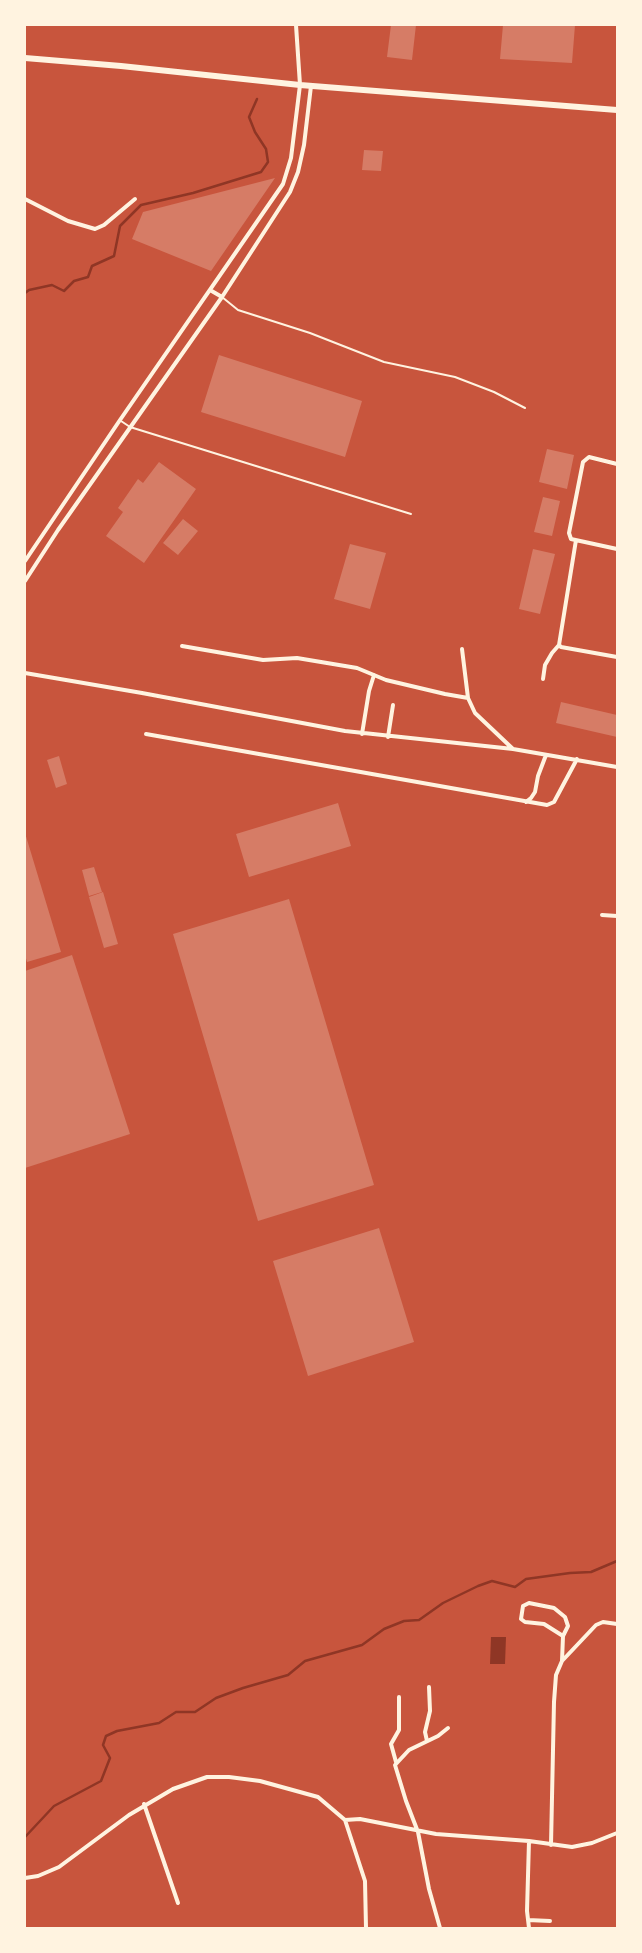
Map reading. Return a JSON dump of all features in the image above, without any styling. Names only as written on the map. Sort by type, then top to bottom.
[{"type":"highway","points":[[25,58],[311,86],[617,110]]},
{"type":"street","points":[[25,561],[283,184],[289,169],[300,85],[296,25]]},
{"type":"street","points":[[25,581],[58,530],[222,297],[283,202],[295,179],[304,145],[311,86]]},
{"type":"street","points":[[25,199],[68,221],[96,229],[104,225],[135,199]]},
{"type":"street","points":[[239,249],[248,254]]},
{"type":"street","points":[[210,290],[222,297]]},
{"type":"street","points":[[617,464],[589,457],[586,458],[569,533],[571,539],[617,549]]},
{"type":"street","points":[[89,465],[99,473]]},
{"type":"street","points":[[543,679],[545,665],[559,645],[576,540]]},
{"type":"street","points":[[559,645],[561,647],[617,657]]},
{"type":"street","points":[[182,646],[263,660],[297,658],[357,668],[386,680],[468,698]]},
{"type":"street","points":[[462,649],[468,698],[475,712],[513,750]]},
{"type":"street","points":[[25,673],[362,734],[513,750],[617,767]]},
{"type":"street","points":[[362,734],[369,691],[374,675]]},
{"type":"street","points":[[388,737],[393,705]]},
{"type":"street","points":[[146,734],[547,805],[554,802],[576,759]]},
{"type":"street","points":[[526,802],[532,798],[535,792],[538,776],[546,755]]},
{"type":"street","points":[[602,915],[617,916]]},
{"type":"street","points":[[562,1661],[563,1636],[568,1626],[565,1617],[554,1608],[529,1603],[523,1606],[521,1619],[525,1622],[544,1624],[563,1636]]},
{"type":"street","points":[[551,1845],[554,1688],[556,1675],[562,1661],[596,1625],[604,1622],[617,1624]]},
{"type":"street","points":[[427,1741],[425,1732],[430,1711],[429,1687]]},
{"type":"street","points":[[399,1696],[399,1730],[391,1744],[396,1762],[395,1767],[418,1832],[429,1889],[440,1928]]},
{"type":"street","points":[[396,1762],[409,1750],[448,1728]]},
{"type":"street","points":[[25,1878],[38,1876],[59,1867],[144,1804],[173,1788],[207,1777],[229,1777],[260,1781],[318,1797],[345,1820],[365,1881],[366,1928]]},
{"type":"street","points":[[144,1804],[178,1903]]},
{"type":"street","points":[[345,1820],[360,1819],[418,1832],[529,1841],[572,1847],[592,1843],[617,1833]]},
{"type":"street","points":[[529,1841],[529,1928]]},
{"type":"street","points":[[528,1920],[550,1921]]},
{"type":"lane","points":[[222,297],[238,310],[310,333],[384,362],[455,377],[525,408]]},
{"type":"lane","points":[[120,420],[130,427],[411,514]]},
{"type":"shaded area","points":[[491,1637],[506,1637],[505,1664],[490,1664]]},
{"type":"building","points":[[391,25],[416,25],[412,60],[387,57]]},
{"type":"building","points":[[503,25],[575,25],[572,63],[500,59]]},
{"type":"building","points":[[364,150],[383,151],[381,171],[362,170]]},
{"type":"building","points":[[275,178],[211,271],[132,239],[143,212]]},
{"type":"building","points":[[219,355],[362,401],[345,457],[201,412]]},
{"type":"building","points":[[547,449],[574,455],[567,489],[539,482]]},
{"type":"building","points":[[159,462],[196,489],[144,563],[106,536],[123,512],[118,508],[138,479],[143,483]]},
{"type":"building","points":[[543,497],[560,501],[552,536],[534,532]]},
{"type":"building","points":[[183,519],[198,531],[178,555],[163,543]]},
{"type":"building","points":[[350,544],[386,553],[370,609],[334,599]]},
{"type":"building","points":[[533,549],[555,554],[540,614],[519,609]]},
{"type":"building","points":[[561,702],[617,715],[617,737],[556,723]]},
{"type":"building","points":[[59,756],[67,784],[56,788],[47,760]]},
{"type":"building","points":[[338,803],[351,846],[249,877],[236,834]]},
{"type":"building","points":[[25,833],[61,952],[27,962],[25,955]]},
{"type":"building","points":[[94,867],[102,892],[89,896],[82,870]]},
{"type":"building","points":[[103,892],[118,944],[104,948],[89,897]]},
{"type":"building","points":[[289,899],[374,1185],[258,1221],[173,934]]},
{"type":"building","points":[[72,955],[130,1134],[25,1168],[25,971]]},
{"type":"building","points":[[379,1228],[414,1342],[308,1376],[273,1261]]},
{"type":"waterway","points":[[25,293],[29,290],[52,285],[64,291],[74,281],[88,277],[92,266],[114,256],[120,226],[141,205],[193,193],[261,172],[268,162],[266,149],[255,132],[249,117],[257,99]]},
{"type":"waterway","points":[[25,1837],[54,1806],[101,1781],[110,1758],[103,1745],[106,1736],[117,1731],[159,1723],[176,1712],[195,1712],[216,1698],[288,1675],[305,1661],[362,1645],[384,1629],[404,1621],[419,1620],[443,1603],[492,1581],[515,1587],[526,1579],[591,1572],[617,1561]]}]
